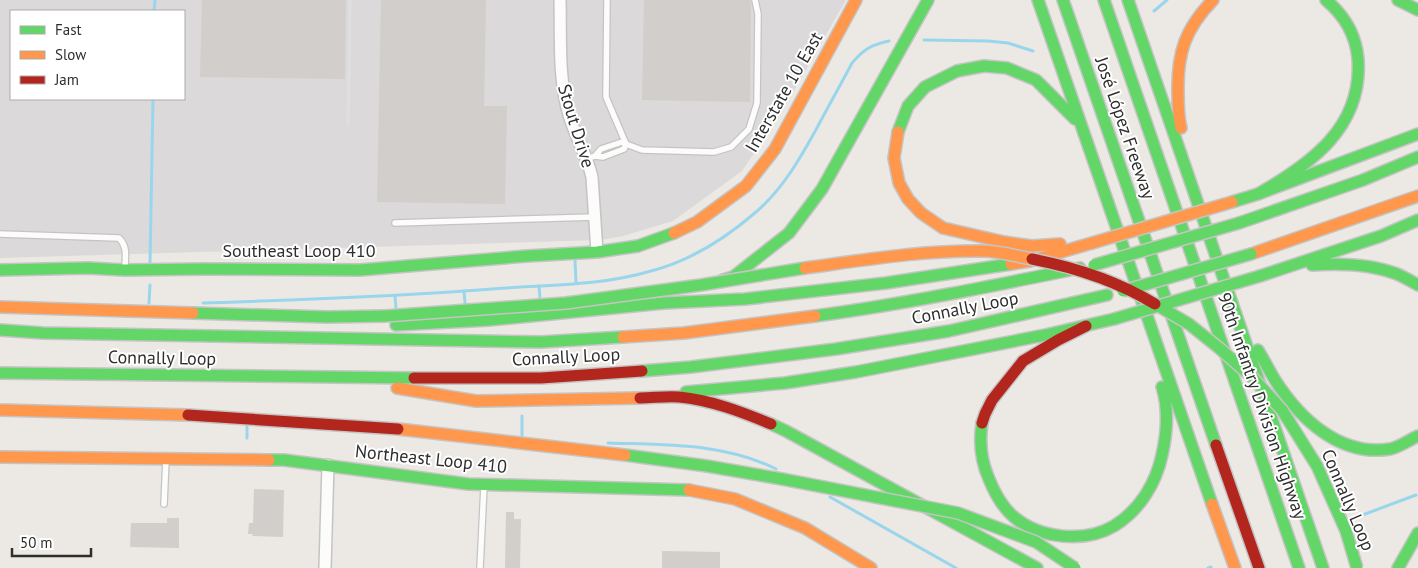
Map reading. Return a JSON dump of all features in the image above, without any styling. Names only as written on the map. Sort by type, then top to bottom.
[{"type":"main road","name":"Interstate 10 East","points":[[597,252],[638,246],[667,236],[697,222],[746,186],[775,149],[856,0]]},
{"type":"main road","points":[[664,303],[733,277],[788,232],[822,189],[928,0]]},
{"type":"main road","points":[[1038,0],[1151,329],[1236,568]]},
{"type":"main road","name":"José López Freeway","points":[[1063,0],[1259,568]]},
{"type":"main road","name":"José López Freeway","points":[[1104,0],[1192,255]]},
{"type":"main road","points":[[1128,0],[1324,568]]},
{"type":"main road","points":[[1193,187],[1179,118],[1177,76],[1181,49],[1189,28],[1212,0]]},
{"type":"main road","points":[[1258,194],[1280,182],[1309,161],[1326,145],[1346,120],[1354,101],[1359,84],[1359,62],[1354,38],[1346,20],[1326,0]]},
{"type":"main road","points":[[1398,0],[1418,10]]},
{"type":"main road","points":[[1080,125],[1036,80],[1007,68],[984,66],[957,71],[925,87],[908,106],[898,131],[894,158],[899,183],[908,199],[920,213],[943,228],[1032,246],[1092,244]]},
{"type":"main road","points":[[43,333],[91,323],[298,326],[382,325],[489,320],[664,303],[745,299],[886,283],[1030,261],[1092,244],[1258,194],[1418,134]]},
{"type":"main road","name":"Connally Loop","points":[[0,330],[43,333],[541,342],[694,332],[879,307],[1094,266],[1239,223],[1363,180],[1418,157]]},
{"type":"main road","name":"Connally Loop","points":[[0,373],[335,378],[541,378],[691,367],[836,349],[950,331],[1107,295],[1251,254],[1418,196]]},
{"type":"main road","points":[[625,399],[785,383],[856,372],[1086,326],[1260,276],[1381,236],[1418,220]]},
{"type":"main road","name":"Connally Loop","points":[[107,310],[385,316],[566,303],[701,285],[916,252],[983,251],[1058,264],[1111,283],[1145,298],[1189,324],[1252,376],[1282,410],[1317,466],[1346,531],[1357,568]]},
{"type":"main road","name":"Southeast Loop 410","points":[[0,270],[88,268],[124,270],[360,270],[597,252]]},
{"type":"main road","name":"90th Infantry Division Highway","points":[[1192,255],[1299,568]]},
{"type":"main road","points":[[1285,268],[1317,265],[1365,267],[1397,274],[1418,285]]},
{"type":"main road","points":[[0,298],[107,310]]},
{"type":"main road","points":[[0,307],[107,310]]},
{"type":"main road","points":[[1237,315],[1278,384],[1306,420],[1329,438],[1350,446],[1392,448],[1418,436]]},
{"type":"main road","points":[[1086,326],[1026,359],[994,398],[986,413],[981,431],[980,448],[983,466],[1004,508],[1016,519],[1031,528],[1063,536],[1096,534],[1109,529],[1120,522],[1143,499],[1153,484],[1164,453],[1167,406],[1151,329]]},
{"type":"main road","points":[[335,378],[476,400],[678,397],[714,404],[748,414],[786,431],[1037,568]]},
{"type":"main road","points":[[0,410],[170,414],[391,428],[707,466],[958,513],[1036,542],[1075,568]]},
{"type":"main road","name":"Northeast Loop 410","points":[[0,457],[284,460],[468,484],[683,490],[735,499],[805,528],[871,568]]},
{"type":"main road","points":[[1398,568],[1418,533]]},
{"type":"street","name":"Stout Drive","points":[[560,0],[561,76],[569,116],[591,158],[597,252]]},
{"type":"street","points":[[325,568],[328,465]]},
{"type":"lane","points":[[607,0],[606,97],[624,145]]},
{"type":"lane","points":[[591,158],[603,157],[624,145],[642,150],[714,152],[731,147],[749,129],[757,102],[758,14],[756,0]]},
{"type":"lane","points":[[395,223],[595,218]]},
{"type":"lane","points":[[0,234],[112,236],[119,238],[124,242],[126,250],[124,270]]},
{"type":"lane","points":[[164,504],[166,459]]},
{"type":"lane","points":[[480,568],[484,484]]},
{"type":"shaded area","points":[[0,0],[846,0],[784,108],[742,171],[673,221],[623,236],[600,240],[0,258]]},
{"type":"building","points":[[202,0],[346,0],[345,79],[200,77]]},
{"type":"building","points":[[381,0],[486,0],[484,106],[507,106],[505,204],[377,202]]},
{"type":"building","points":[[644,0],[750,0],[750,102],[642,100]]},
{"type":"building","points":[[254,489],[284,490],[283,537],[252,536],[253,534],[248,534],[249,523],[253,523]]},
{"type":"building","points":[[506,512],[514,512],[514,519],[521,519],[520,568],[505,568]]},
{"type":"building","points":[[167,518],[179,518],[179,548],[130,547],[131,523],[167,523]]},
{"type":"building","points":[[662,551],[720,552],[720,568],[662,568]]},
{"type":"waterway","points":[[154,10],[155,0]]},
{"type":"waterway","points":[[1154,11],[1167,0]]},
{"type":"waterway","points":[[924,40],[1008,43],[1033,51]]},
{"type":"waterway","points":[[203,303],[316,299],[579,284],[633,276],[665,267],[707,248],[744,222],[766,203],[798,161],[852,63],[868,48],[889,41]]},
{"type":"waterway","points":[[150,263],[153,100]]},
{"type":"waterway","points":[[575,260],[576,283]]},
{"type":"waterway","points":[[149,303],[150,285]]},
{"type":"waterway","points":[[539,286],[540,298]]},
{"type":"waterway","points":[[464,291],[465,303]]},
{"type":"waterway","points":[[395,296],[396,309]]},
{"type":"waterway","points":[[522,416],[522,435]]},
{"type":"waterway","points":[[247,426],[247,438]]},
{"type":"waterway","points":[[608,443],[673,445],[715,450],[756,460],[776,469]]},
{"type":"waterway","points":[[1349,520],[1416,495]]},
{"type":"waterway","points":[[830,497],[956,568]]},
{"type":"railway","points":[[348,124],[350,0]]},
{"type":"traffic: fast","points":[[723,280],[733,277],[789,233],[822,189],[928,0]]},
{"type":"traffic: fast","points":[[1038,0],[1212,504]]},
{"type":"traffic: fast","points":[[1063,0],[1216,445]]},
{"type":"traffic: fast","points":[[1104,0],[1299,568]]},
{"type":"traffic: fast","points":[[1128,0],[1323,568]]},
{"type":"traffic: fast","points":[[1258,194],[1297,170],[1330,141],[1343,124],[1352,105],[1357,83],[1357,50],[1352,34],[1344,19],[1326,0]]},
{"type":"traffic: fast","points":[[1398,0],[1418,10]]},
{"type":"traffic: fast","points":[[898,132],[908,106],[925,87],[957,71],[984,66],[1007,68],[1036,80],[1075,119]]},
{"type":"traffic: fast","points":[[1232,202],[1418,134]]},
{"type":"traffic: fast","points":[[1239,223],[1363,180],[1418,157]]},
{"type":"traffic: fast","points":[[1260,276],[1381,236],[1418,220]]},
{"type":"traffic: fast","points":[[1094,265],[1239,223]]},
{"type":"traffic: fast","points":[[0,270],[88,268],[124,270],[360,270],[597,252],[638,246],[674,233]]},
{"type":"traffic: fast","points":[[1123,291],[1251,254]]},
{"type":"traffic: fast","points":[[396,325],[489,320],[664,303],[745,299],[886,283],[1011,264]]},
{"type":"traffic: fast","points":[[1312,265],[1344,264],[1377,268],[1397,274],[1418,285]]},
{"type":"traffic: fast","points":[[385,316],[566,303],[701,285],[805,268]]},
{"type":"traffic: fast","points":[[815,316],[915,300],[1080,268]]},
{"type":"traffic: fast","points":[[1114,319],[1260,276]]},
{"type":"traffic: fast","points":[[642,371],[691,367],[836,349],[949,331],[1107,295]]},
{"type":"traffic: fast","points":[[1155,304],[1189,324],[1219,348],[1252,377],[1282,410],[1317,466],[1346,531],[1357,568]]},
{"type":"traffic: fast","points":[[193,313],[327,317],[385,316]]},
{"type":"traffic: fast","points":[[686,392],[785,383],[856,372],[1045,335],[1114,319]]},
{"type":"traffic: fast","points":[[0,330],[43,333],[541,342],[623,337]]},
{"type":"traffic: fast","points":[[1258,350],[1275,380],[1296,408],[1309,421],[1338,441],[1354,447],[1372,450],[1390,449],[1418,436]]},
{"type":"traffic: fast","points":[[0,373],[414,378]]},
{"type":"traffic: fast","points":[[982,423],[982,459],[989,479],[1002,505],[1014,517],[1037,530],[1063,536],[1090,535],[1114,526],[1132,512],[1146,495],[1156,476],[1165,438],[1166,412],[1162,387]]},
{"type":"traffic: fast","points":[[771,424],[1037,568]]},
{"type":"traffic: fast","points":[[625,455],[707,466],[782,479],[958,513],[1036,542],[1075,568]]},
{"type":"traffic: fast","points":[[269,460],[284,460],[468,484],[689,490]]},
{"type":"traffic: fast","points":[[1398,568],[1418,533]]},
{"type":"traffic: slow","points":[[674,233],[697,222],[746,186],[775,149],[856,0]]},
{"type":"traffic: slow","points":[[1181,128],[1178,93],[1181,54],[1189,32],[1213,0]]},
{"type":"traffic: slow","points":[[898,132],[894,158],[899,183],[908,199],[921,213],[943,228],[1004,242],[1032,246],[1060,244]]},
{"type":"traffic: slow","points":[[1251,254],[1418,196]]},
{"type":"traffic: slow","points":[[1092,243],[1232,202]]},
{"type":"traffic: slow","points":[[1011,264],[1030,261],[1092,243]]},
{"type":"traffic: slow","points":[[805,268],[894,256],[960,251],[995,252],[1032,259]]},
{"type":"traffic: slow","points":[[0,307],[193,313]]},
{"type":"traffic: slow","points":[[623,337],[684,333],[815,316]]},
{"type":"traffic: slow","points":[[397,388],[476,401],[640,398]]},
{"type":"traffic: slow","points":[[0,410],[188,415]]},
{"type":"traffic: slow","points":[[398,429],[625,455]]},
{"type":"traffic: slow","points":[[0,457],[269,460]]},
{"type":"traffic: slow","points":[[689,490],[735,499],[805,528],[871,568]]},
{"type":"traffic: slow","points":[[1212,504],[1235,568]]},
{"type":"traffic: jam","points":[[1032,259],[1095,276],[1155,304]]},
{"type":"traffic: jam","points":[[982,423],[992,400],[1023,361],[1086,326]]},
{"type":"traffic: jam","points":[[414,378],[541,378],[642,371]]},
{"type":"traffic: jam","points":[[640,398],[674,397],[703,401],[738,411],[771,424]]},
{"type":"traffic: jam","points":[[188,415],[398,429]]},
{"type":"traffic: jam","points":[[1216,445],[1259,568]]}]
